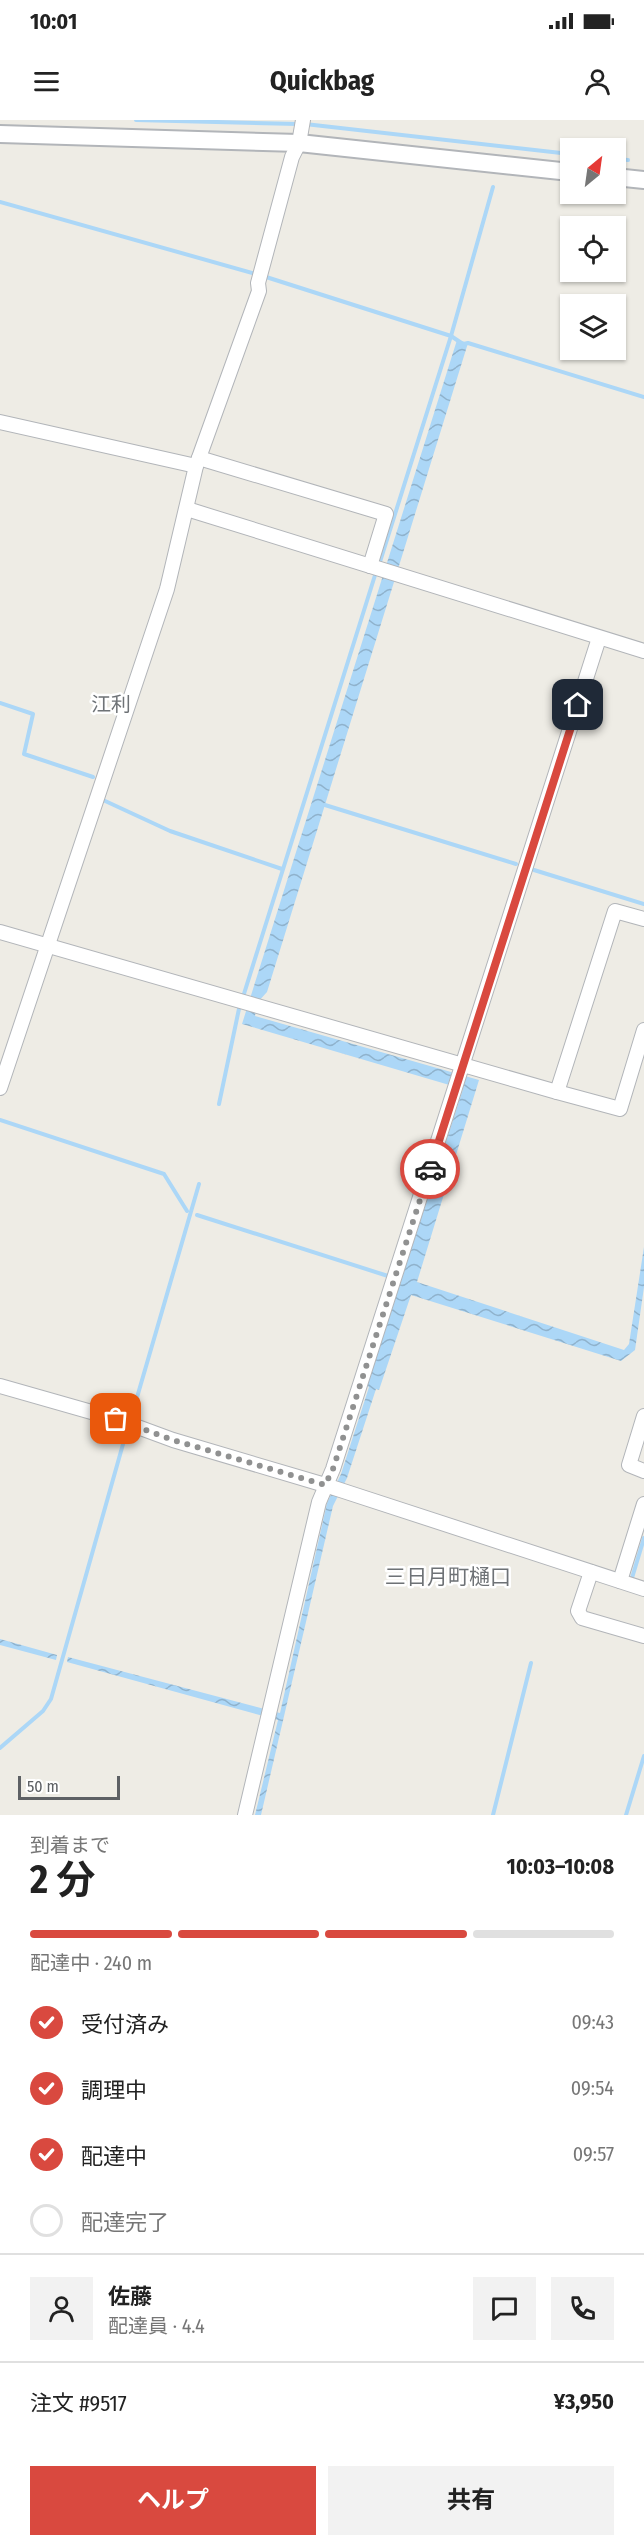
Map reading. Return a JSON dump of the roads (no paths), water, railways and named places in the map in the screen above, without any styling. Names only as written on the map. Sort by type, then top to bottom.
[{"type":"street","points":[[0,1088],[167,589],[198,462],[259,291],[260,276],[292,157],[299,143],[303,120]]},
{"type":"street","points":[[0,134],[299,143],[560,171]]},
{"type":"street","points":[[626,178],[644,180]]},
{"type":"street","points":[[0,422],[198,462],[386,514],[370,566]]},
{"type":"street","points":[[187,509],[644,651]]},
{"type":"street","points":[[245,1815],[319,1502],[333,1469],[464,1065],[599,638]]},
{"type":"street","points":[[557,1092],[615,911],[644,920]]},
{"type":"street","points":[[0,932],[620,1109],[644,1030]]},
{"type":"street","points":[[0,1386],[116,1419],[173,1440],[325,1485],[644,1589]]},
{"type":"street","points":[[644,1416],[629,1466],[644,1471]]},
{"type":"street","points":[[620,1581],[644,1504]]},
{"type":"street","points":[[591,1572],[578,1611],[582,1618],[644,1636]]},
{"type":"water","points":[[457,340],[468,343],[267,992],[257,1003],[255,1016],[479,1080],[417,1282],[624,1350],[629,1344],[644,1247],[644,1287],[635,1350],[621,1361],[411,1295],[379,1390],[376,1389],[347,1478],[333,1506],[261,1815],[255,1815],[278,1720],[67,1662],[68,1657],[280,1713],[327,1503],[341,1474],[463,1089],[242,1024]]},
{"type":"water","points":[[0,1639],[57,1655],[56,1660],[0,1645]]},
{"type":"waterway","points":[[136,120],[298,124]]},
{"type":"waterway","points":[[305,124],[560,153]]},
{"type":"waterway","points":[[379,565],[451,336],[493,187]]},
{"type":"waterway","points":[[0,202],[256,274]]},
{"type":"waterway","points":[[263,276],[451,336],[463,344],[468,343],[644,397]]},
{"type":"waterway","points":[[243,997],[376,572]]},
{"type":"waterway","points":[[0,703],[33,714],[24,754],[93,777]]},
{"type":"waterway","points":[[103,800],[170,831],[282,869]]},
{"type":"waterway","points":[[325,805],[516,864]]},
{"type":"waterway","points":[[534,870],[644,904]]},
{"type":"waterway","points":[[219,1104],[240,1004]]},
{"type":"waterway","points":[[0,1120],[164,1174],[187,1211]]},
{"type":"waterway","points":[[131,1418],[199,1184]]},
{"type":"waterway","points":[[197,1215],[388,1276]]},
{"type":"waterway","points":[[0,1748],[43,1711],[51,1699],[127,1430]]},
{"type":"waterway","points":[[632,1578],[644,1538]]},
{"type":"waterway","points":[[493,1815],[531,1663]]},
{"type":"waterway","points":[[626,1815],[644,1756]]},
{"type":"district","name":"江利","points":[[111,704]]},
{"type":"district","name":"三日月町樋口","points":[[448,1577]]}]
